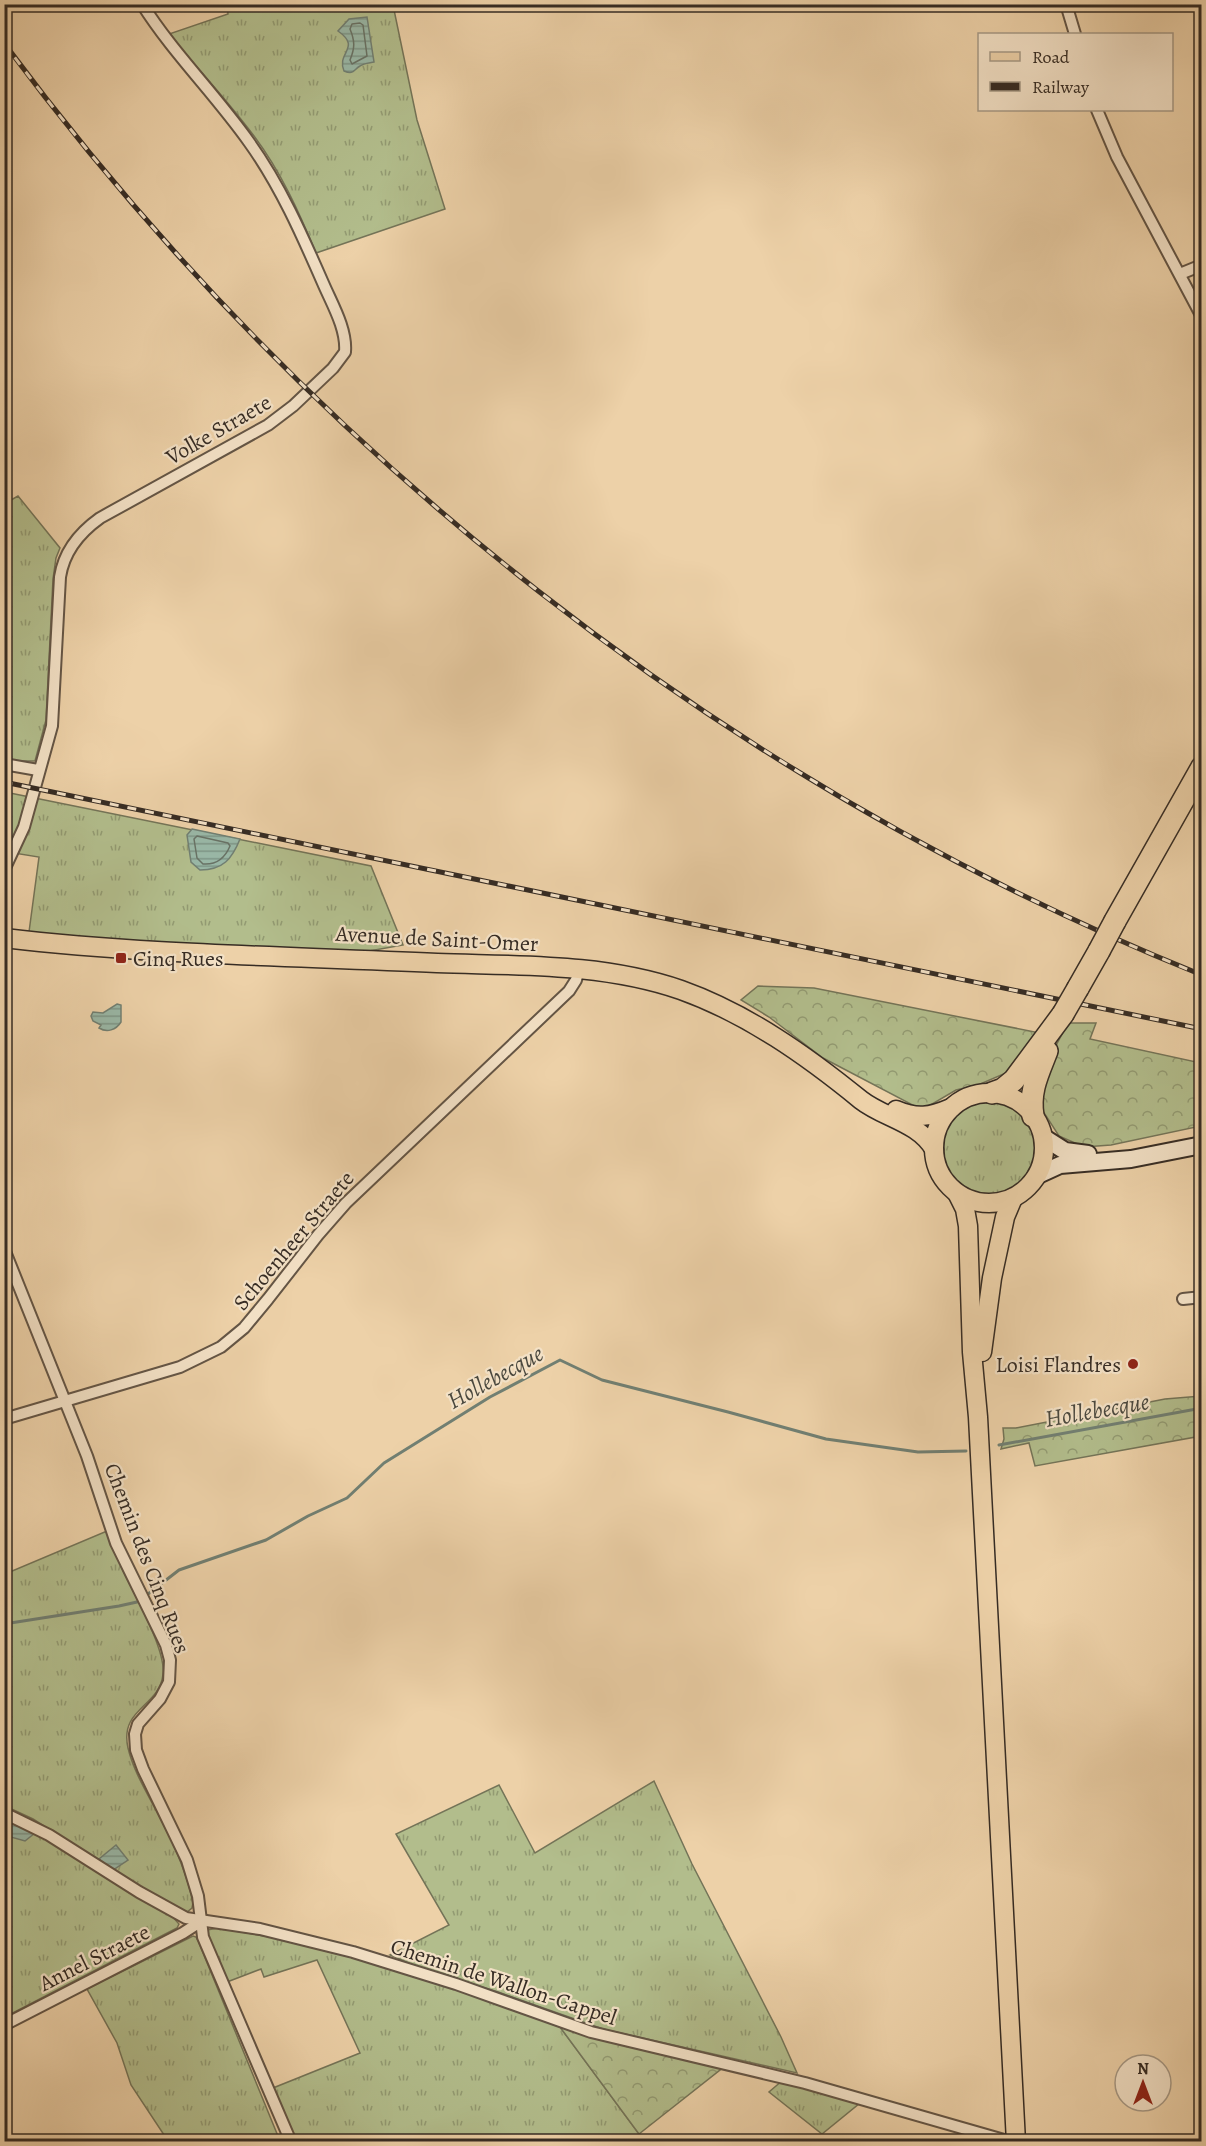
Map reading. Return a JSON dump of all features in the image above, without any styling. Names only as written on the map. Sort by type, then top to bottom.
[{"type":"highway","points":[[1033,1116],[1031,1100],[1033,1086],[1064,1014],[1202,767]]},
{"type":"highway","points":[[992,1093],[1003,1089],[1014,1080],[1064,1014]]},
{"type":"main road","name":"Avenue de Saint-Omer","points":[[4,938],[98,948],[579,969],[650,981],[713,1003],[766,1031],[841,1083],[871,1107],[922,1134],[934,1149]]},
{"type":"main road","name":"Avenue de Saint-Omer","points":[[841,1083],[911,1116],[928,1116],[951,1108]]},
{"type":"main road","points":[[992,1093],[1015,1100],[1033,1116],[1043,1137],[1043,1157],[1036,1176],[1026,1189],[1012,1198],[987,1203],[971,1200],[957,1193],[946,1183],[940,1174],[934,1149],[939,1125],[951,1108],[968,1097],[992,1093]]},
{"type":"main road","points":[[1043,1137],[1065,1151],[1087,1154],[1137,1149],[1202,1136]]},
{"type":"main road","points":[[1036,1176],[1060,1165],[1131,1159],[1202,1145]]},
{"type":"main road","points":[[957,1193],[965,1209],[968,1227],[972,1352],[978,1417],[1016,2142]]},
{"type":"main road","points":[[978,1417],[980,1367],[987,1305],[1003,1226],[1012,1198]]},
{"type":"street","name":"Volke Straete","points":[[4,870],[24,827],[50,732],[61,570],[69,550],[93,522],[107,513],[231,447],[282,416],[344,356],[342,328],[310,254],[264,166],[243,134],[162,33],[142,4]]},
{"type":"street","points":[[1066,4],[1075,33]]},
{"type":"street","points":[[1097,111],[1117,158],[1202,317]]},
{"type":"street","points":[[1180,274],[1202,265]]},
{"type":"street","points":[[4,764],[39,770]]},
{"type":"street","name":"Schoenheer Straete","points":[[4,1419],[185,1365],[220,1347],[238,1333],[262,1307],[345,1203],[564,996],[574,984],[579,969]]},
{"type":"street","name":"Chemin des Cinq Rues","points":[[4,1250],[90,1465],[116,1543],[160,1631],[168,1653],[170,1676],[167,1688],[138,1724],[135,1744],[143,1769],[190,1870],[198,1896],[203,1937],[291,2142]]},
{"type":"street","points":[[1183,1299],[1202,1297]]},
{"type":"street","name":"Chemin de Wallon-Cappel","points":[[4,1814],[49,1835],[186,1918],[200,1922],[252,1928],[353,1952],[446,1981],[591,2032],[805,2083],[975,2136],[1011,2142]]},
{"type":"street","name":"Annel Straete","points":[[4,2025],[183,1934],[200,1922]]},
{"type":"green space","points":[[227,5],[393,5],[417,120],[445,209],[316,253],[289,193],[264,150],[234,110],[169,34],[228,14]]},
{"type":"green space","points":[[18,496],[60,548],[53,579],[46,720],[35,761],[8,761],[5,756],[4,504]]},
{"type":"green space","points":[[5,792],[371,866],[403,945],[358,953],[179,946],[29,932],[39,857],[8,852],[5,858]]},
{"type":"green space","points":[[758,986],[814,988],[1035,1032],[1032,1045],[1013,1070],[978,1085],[956,1090],[922,1110],[823,1058],[769,1017],[741,1000]]},
{"type":"green space","points":[[1068,1023],[1096,1023],[1090,1039],[1201,1063],[1201,1126],[1111,1145],[1084,1147],[1059,1136],[1037,1102],[1052,1053]]},
{"type":"green space","points":[[989,1101],[1007,1104],[1023,1114],[1033,1130],[1036,1148],[1033,1166],[1023,1182],[1007,1192],[989,1195],[971,1192],[955,1182],[945,1166],[942,1148],[945,1130],[955,1114],[971,1104]]},
{"type":"green space","points":[[1201,1396],[1201,1436],[1035,1466],[1029,1443],[1001,1449],[1004,1439],[1003,1428],[1016,1428],[1165,1399]]},
{"type":"green space","points":[[107,1531],[155,1638],[163,1664],[163,1674],[155,1694],[129,1724],[128,1748],[138,1775],[184,1870],[193,1903],[192,1908],[187,1912],[145,1890],[33,1819],[5,1806],[5,1574]]},
{"type":"green space","points":[[654,1781],[692,1864],[781,2037],[797,2073],[603,2029],[413,1965],[390,1955],[449,1925],[396,1834],[499,1785],[535,1853]]},
{"type":"green space","points":[[5,1819],[39,1834],[172,1916],[179,1924],[177,1928],[5,2017]]},
{"type":"green space","points":[[218,1928],[270,1937],[386,1966],[460,1990],[560,2027],[639,2134],[631,2142],[296,2141],[273,2088],[360,2053],[317,1960],[264,1977],[261,1969],[227,1982],[207,1934],[207,1930]]},
{"type":"green space","points":[[193,1936],[199,1943],[280,2141],[168,2141],[131,2085],[117,2043],[87,1989]]},
{"type":"green space","points":[[560,2027],[725,2066],[639,2134]]},
{"type":"green space","points":[[783,2080],[860,2103],[822,2134],[769,2092]]},
{"type":"water","points":[[367,17],[374,62],[362,65],[352,72],[344,71],[342,65],[348,42],[338,31],[349,19]]},
{"type":"water","points":[[192,829],[240,839],[226,862],[215,868],[200,870],[191,862],[187,835]]},
{"type":"water","points":[[117,1004],[121,1005],[121,1022],[114,1029],[102,1030],[99,1028],[101,1025],[93,1021],[91,1016],[93,1012],[103,1013]]},
{"type":"water","points":[[6,1821],[35,1833],[25,1841],[7,1836]]},
{"type":"water","points":[[116,1845],[128,1860],[113,1870],[99,1859]]},
{"type":"waterway","name":"Hollebecque","points":[[148,1594],[179,1570],[266,1540],[308,1516],[347,1498],[384,1463],[490,1397],[560,1360],[602,1380],[826,1439],[918,1452],[966,1451]]},
{"type":"waterway","name":"Hollebecque","points":[[999,1445],[1202,1408]]},
{"type":"waterway","name":"Hollebecque","points":[[4,1624],[137,1602]]},
{"type":"railway","points":[[4,43],[124,193],[253,335],[392,468],[539,592],[694,705],[857,807],[1026,897],[1202,975]]},
{"type":"railway","points":[[4,782],[1202,1029]]},
{"type":"place","name":"Cinq Rues","points":[[121,958]]},
{"type":"place","name":"Loisi Flandres","points":[[1133,1364]]}]
